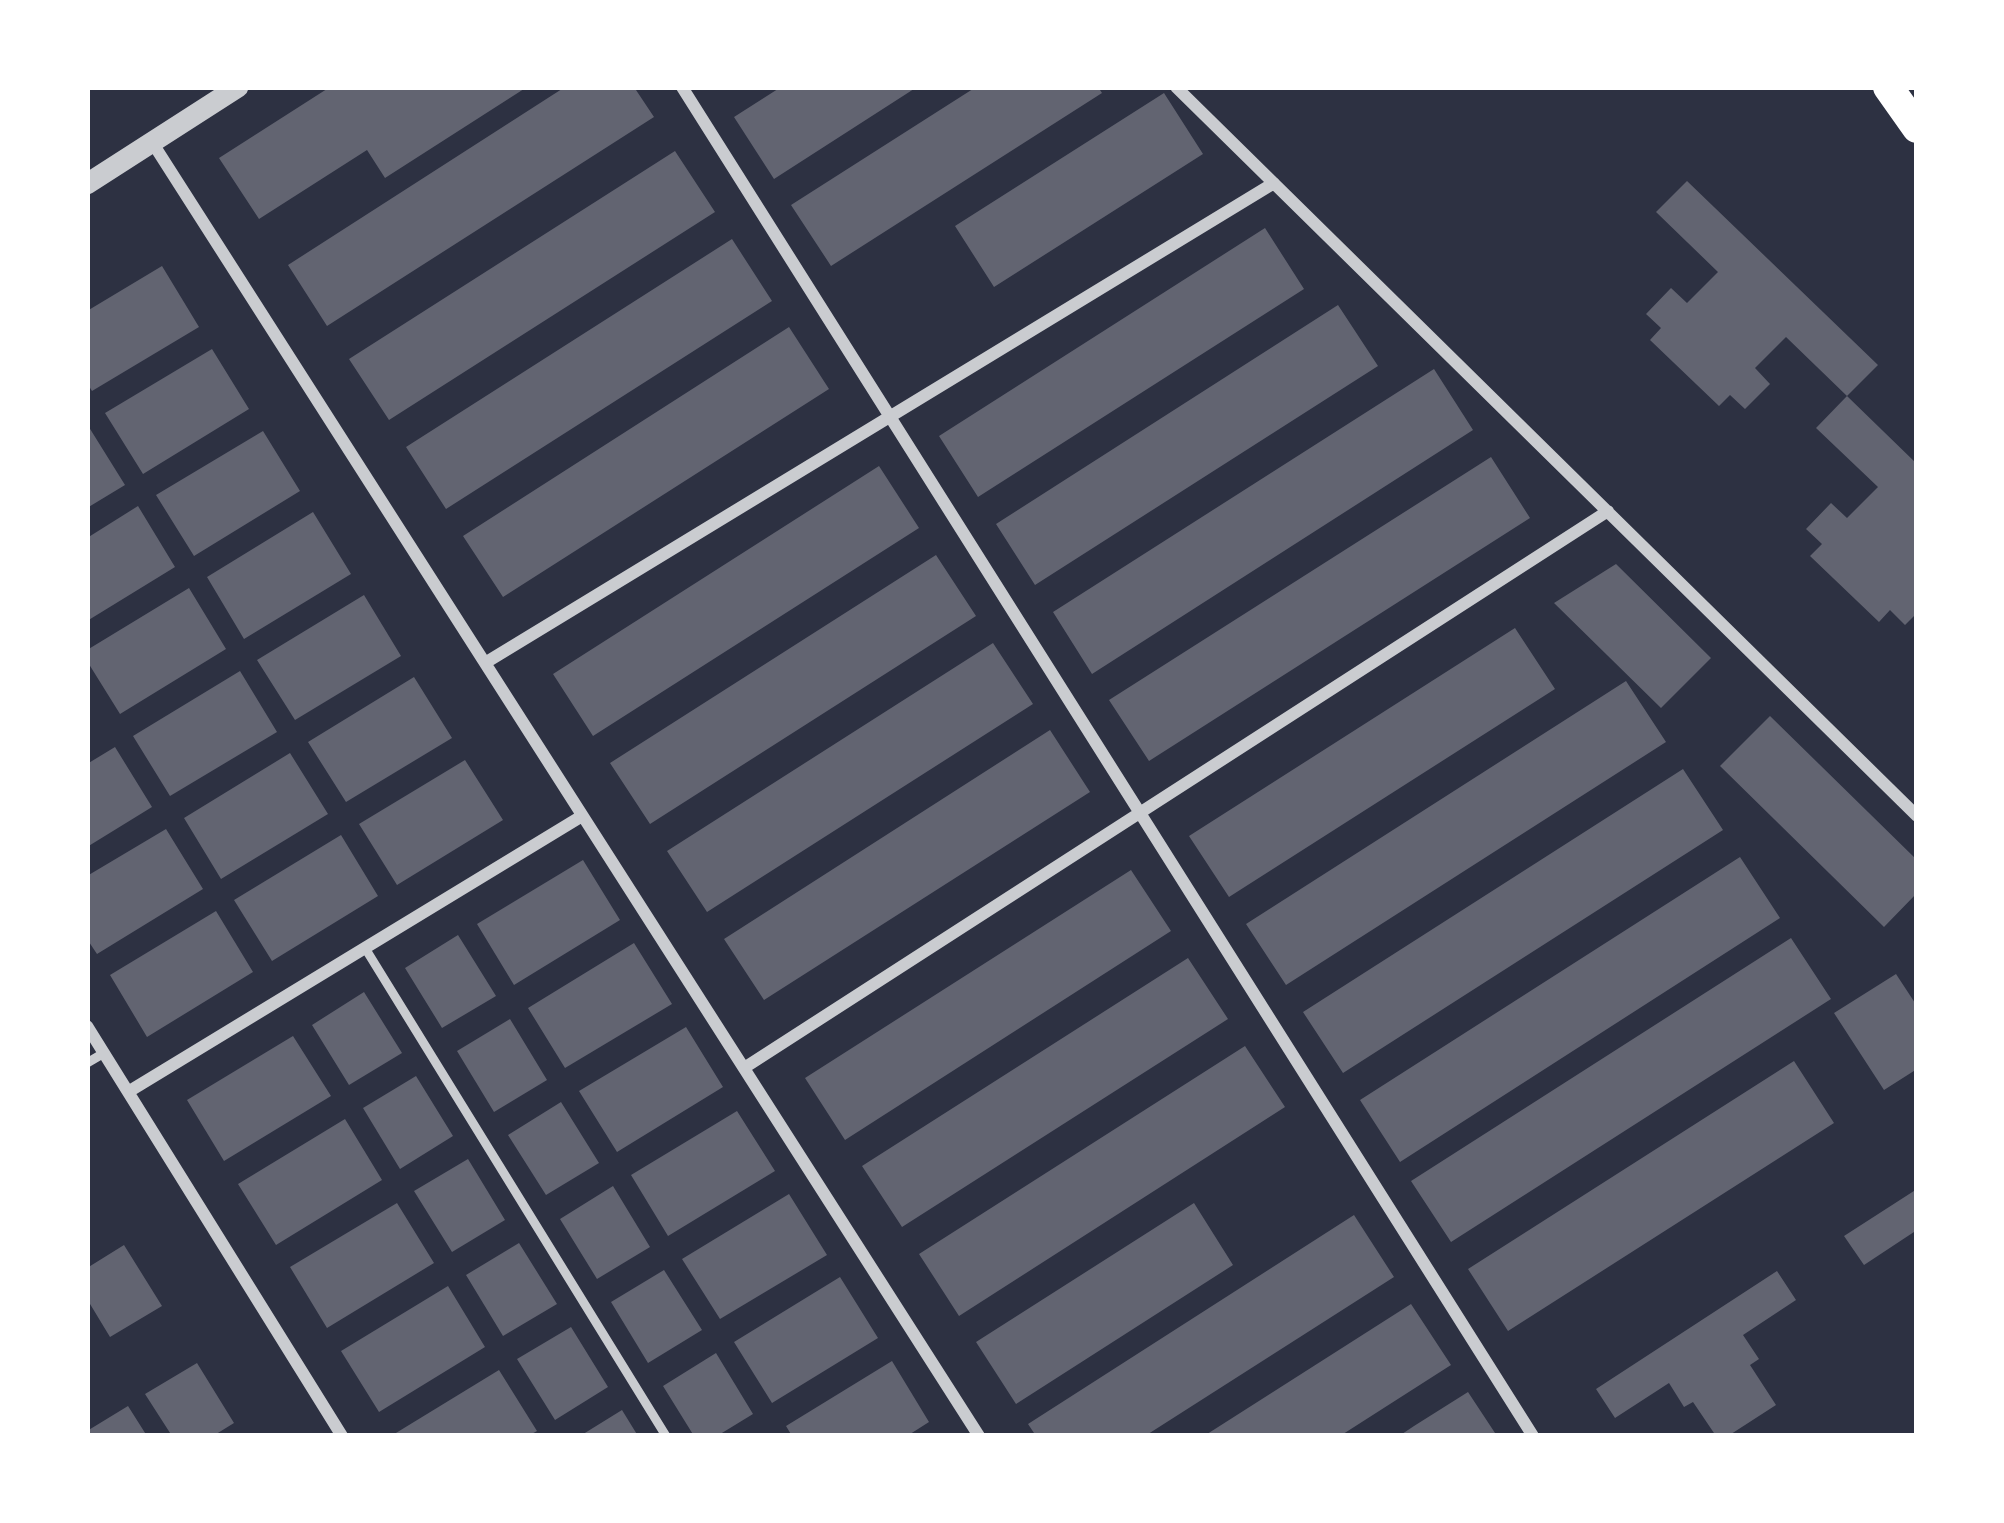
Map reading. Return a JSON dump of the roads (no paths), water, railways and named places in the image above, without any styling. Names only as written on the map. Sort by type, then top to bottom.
[{"type":"main road","points":[[1888,87],[1917,128]]},
{"type":"street","points":[[87,184],[238,87]]},
{"type":"street","points":[[682,87],[1533,1436]]},
{"type":"street","points":[[1176,87],[1917,816]]},
{"type":"street","points":[[152,142],[973,1434]]},
{"type":"street","points":[[485,663],[1274,183]]},
{"type":"street","points":[[744,1068],[1608,511]]},
{"type":"street","points":[[128,1092],[582,816]]},
{"type":"street","points":[[87,1025],[342,1436]]},
{"type":"lane","points":[[365,948],[666,1436]]},
{"type":"lane","points":[[87,1063],[104,1053]]}]
